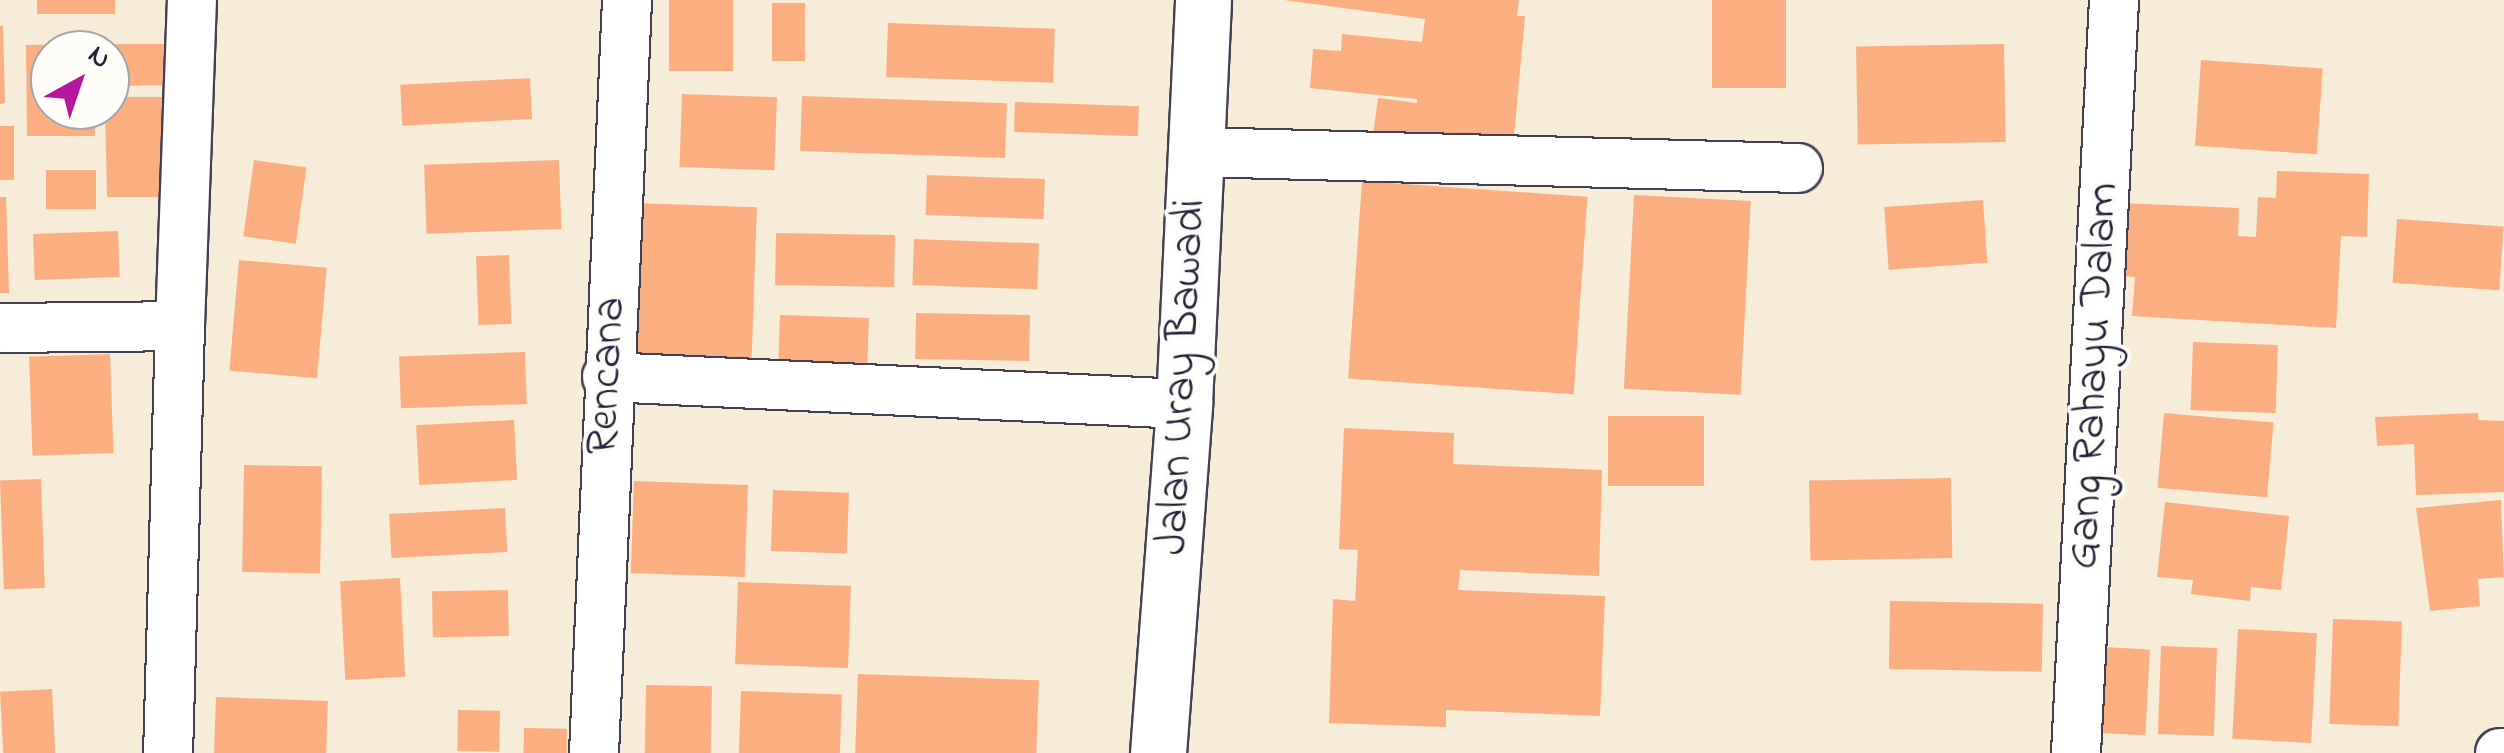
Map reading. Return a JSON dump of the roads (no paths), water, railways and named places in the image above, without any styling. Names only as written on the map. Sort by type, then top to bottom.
[{"type":"street","points":[[168,753],[192,0]]},
{"type":"street","name":"Rencana","points":[[594,753],[607,376],[627,0]]},
{"type":"street","name":"Jalan Uray Bawadi","points":[[1158,753],[1184,404],[1203,0]]},
{"type":"street","name":"Gang Rahayu Dalam","points":[[2076,753],[2114,0]]},
{"type":"street","points":[[1196,152],[1798,168]]},
{"type":"street","points":[[0,328],[180,326]]},
{"type":"street","points":[[607,376],[1184,404]]}]
